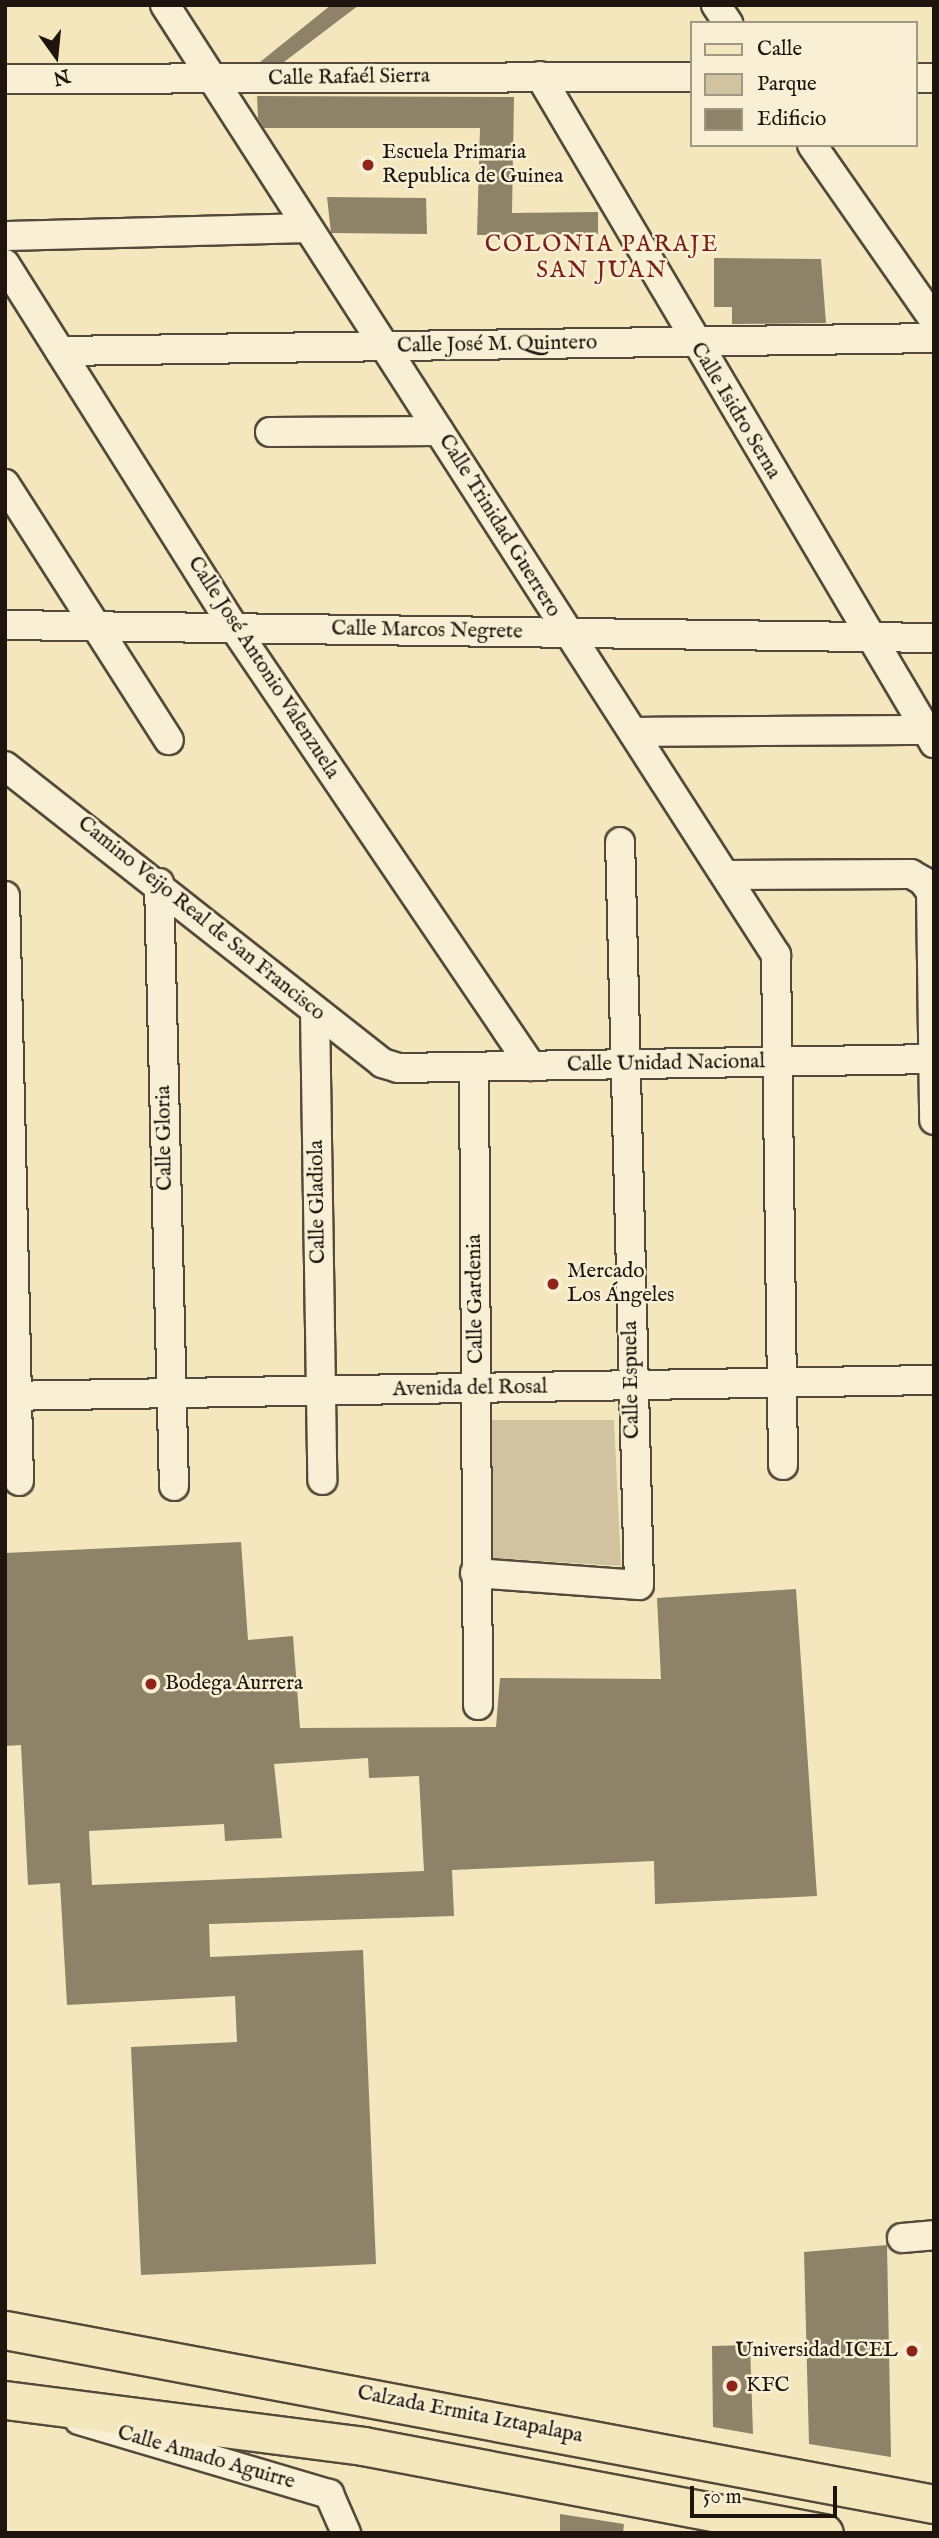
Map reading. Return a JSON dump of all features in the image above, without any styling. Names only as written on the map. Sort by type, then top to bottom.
[{"type":"main road","name":"Calzada Ermita Iztapalapa","points":[[5,2330],[465,2414],[934,2504]]},
{"type":"main road","points":[[5,2400],[43,2407],[231,2427],[456,2463],[746,2525],[824,2533]]},
{"type":"main road","points":[[456,2463],[465,2414]]},
{"type":"street","name":"Calle Trinidad Guerrero","points":[[165,5],[304,228],[387,348],[565,633],[633,732],[776,955],[780,1063],[783,1465]]},
{"type":"street","points":[[716,5],[727,21]]},
{"type":"street","name":"Calle Rafaél Sierra","points":[[7,76],[211,80],[540,75],[690,77]]},
{"type":"street","name":"Calle Isidro Serna","points":[[540,75],[692,340],[931,735]]},
{"type":"street","points":[[814,147],[934,320]]},
{"type":"street","points":[[5,236],[304,228]]},
{"type":"street","name":"Calle José Antonio Valenzuela","points":[[9,275],[235,629],[531,1066]]},
{"type":"street","name":"Calle José M. Quintero","points":[[60,351],[934,338]]},
{"type":"street","points":[[270,432],[439,430]]},
{"type":"street","points":[[5,484],[169,740]]},
{"type":"street","name":"Calle Marcos Negrete","points":[[5,625],[934,638]]},
{"type":"street","points":[[633,732],[931,735]]},
{"type":"street","name":"Camino Veijo Real de San Francisco","points":[[5,766],[159,883],[315,1012],[382,1063],[398,1068]]},
{"type":"street","name":"Calle Espuela","points":[[475,1573],[639,1585],[631,1386],[627,1065],[620,842]]},
{"type":"street","points":[[726,875],[912,874],[923,881],[931,892],[934,1120]]},
{"type":"street","name":"Calle Gloria","points":[[159,883],[174,1486]]},
{"type":"street","points":[[5,896],[11,1396],[19,1482]]},
{"type":"street","name":"Calle Gladiola","points":[[315,1012],[322,1480]]},
{"type":"street","name":"Calle Unidad Nacional","points":[[398,1068],[933,1059]]},
{"type":"street","name":"Calle Gardenia","points":[[474,1067],[477,1389],[475,1573],[478,1705]]},
{"type":"street","name":"Avenida del Rosal","points":[[11,1396],[934,1380]]},
{"type":"street","points":[[902,2238],[934,2235]]},
{"type":"street","name":"Calle Amado Aguirre","points":[[43,2407],[189,2456],[329,2494],[346,2533]]},
{"type":"green space","points":[[483,1420],[614,1420],[621,1566],[490,1558]]},
{"type":"building","points":[[331,5],[359,5],[284,62],[260,62]]},
{"type":"building","points":[[257,96],[514,97],[512,213],[598,212],[598,234],[477,235],[480,128],[264,128],[258,118]]},
{"type":"building","points":[[327,197],[426,198],[427,234],[331,233]]},
{"type":"building","points":[[714,258],[821,259],[826,323],[732,324],[732,307],[714,307]]},
{"type":"building","points":[[241,1542],[248,1640],[293,1636],[300,1728],[496,1727],[500,1678],[661,1679],[657,1598],[796,1589],[817,1896],[655,1904],[654,1861],[452,1870],[454,1916],[209,1924],[210,1957],[363,1950],[376,2264],[141,2275],[131,2047],[237,2042],[235,1996],[67,2005],[60,1883],[28,1885],[21,1745],[5,1746],[5,1553]],"holes":[[[368,1758],[369,1778],[419,1776],[424,1871],[92,1885],[89,1831],[224,1824],[225,1841],[282,1838],[274,1764]]]},
{"type":"building","points":[[887,2245],[891,2457],[809,2444],[804,2252]]},
{"type":"building","name":"KFC","points":[[750,2345],[753,2434],[713,2427],[712,2346]]},
{"type":"building","points":[[560,2514],[624,2524],[623,2533],[560,2533]]},
{"type":"place","name":"Escuela Primaria Republica de Guinea","points":[[368,165]]},
{"type":"place","name":"Mercado Los Ángeles","points":[[553,1284]]},
{"type":"place","name":"Bodega Aurrera","points":[[151,1684]]},
{"type":"place","name":"Universidad ICEL","points":[[912,2351]]},
{"type":"place","name":"KFC","points":[[732,2386]]},
{"type":"district","name":"COLONIA PARAJE SAN JUAN","points":[[602,258]]}]
